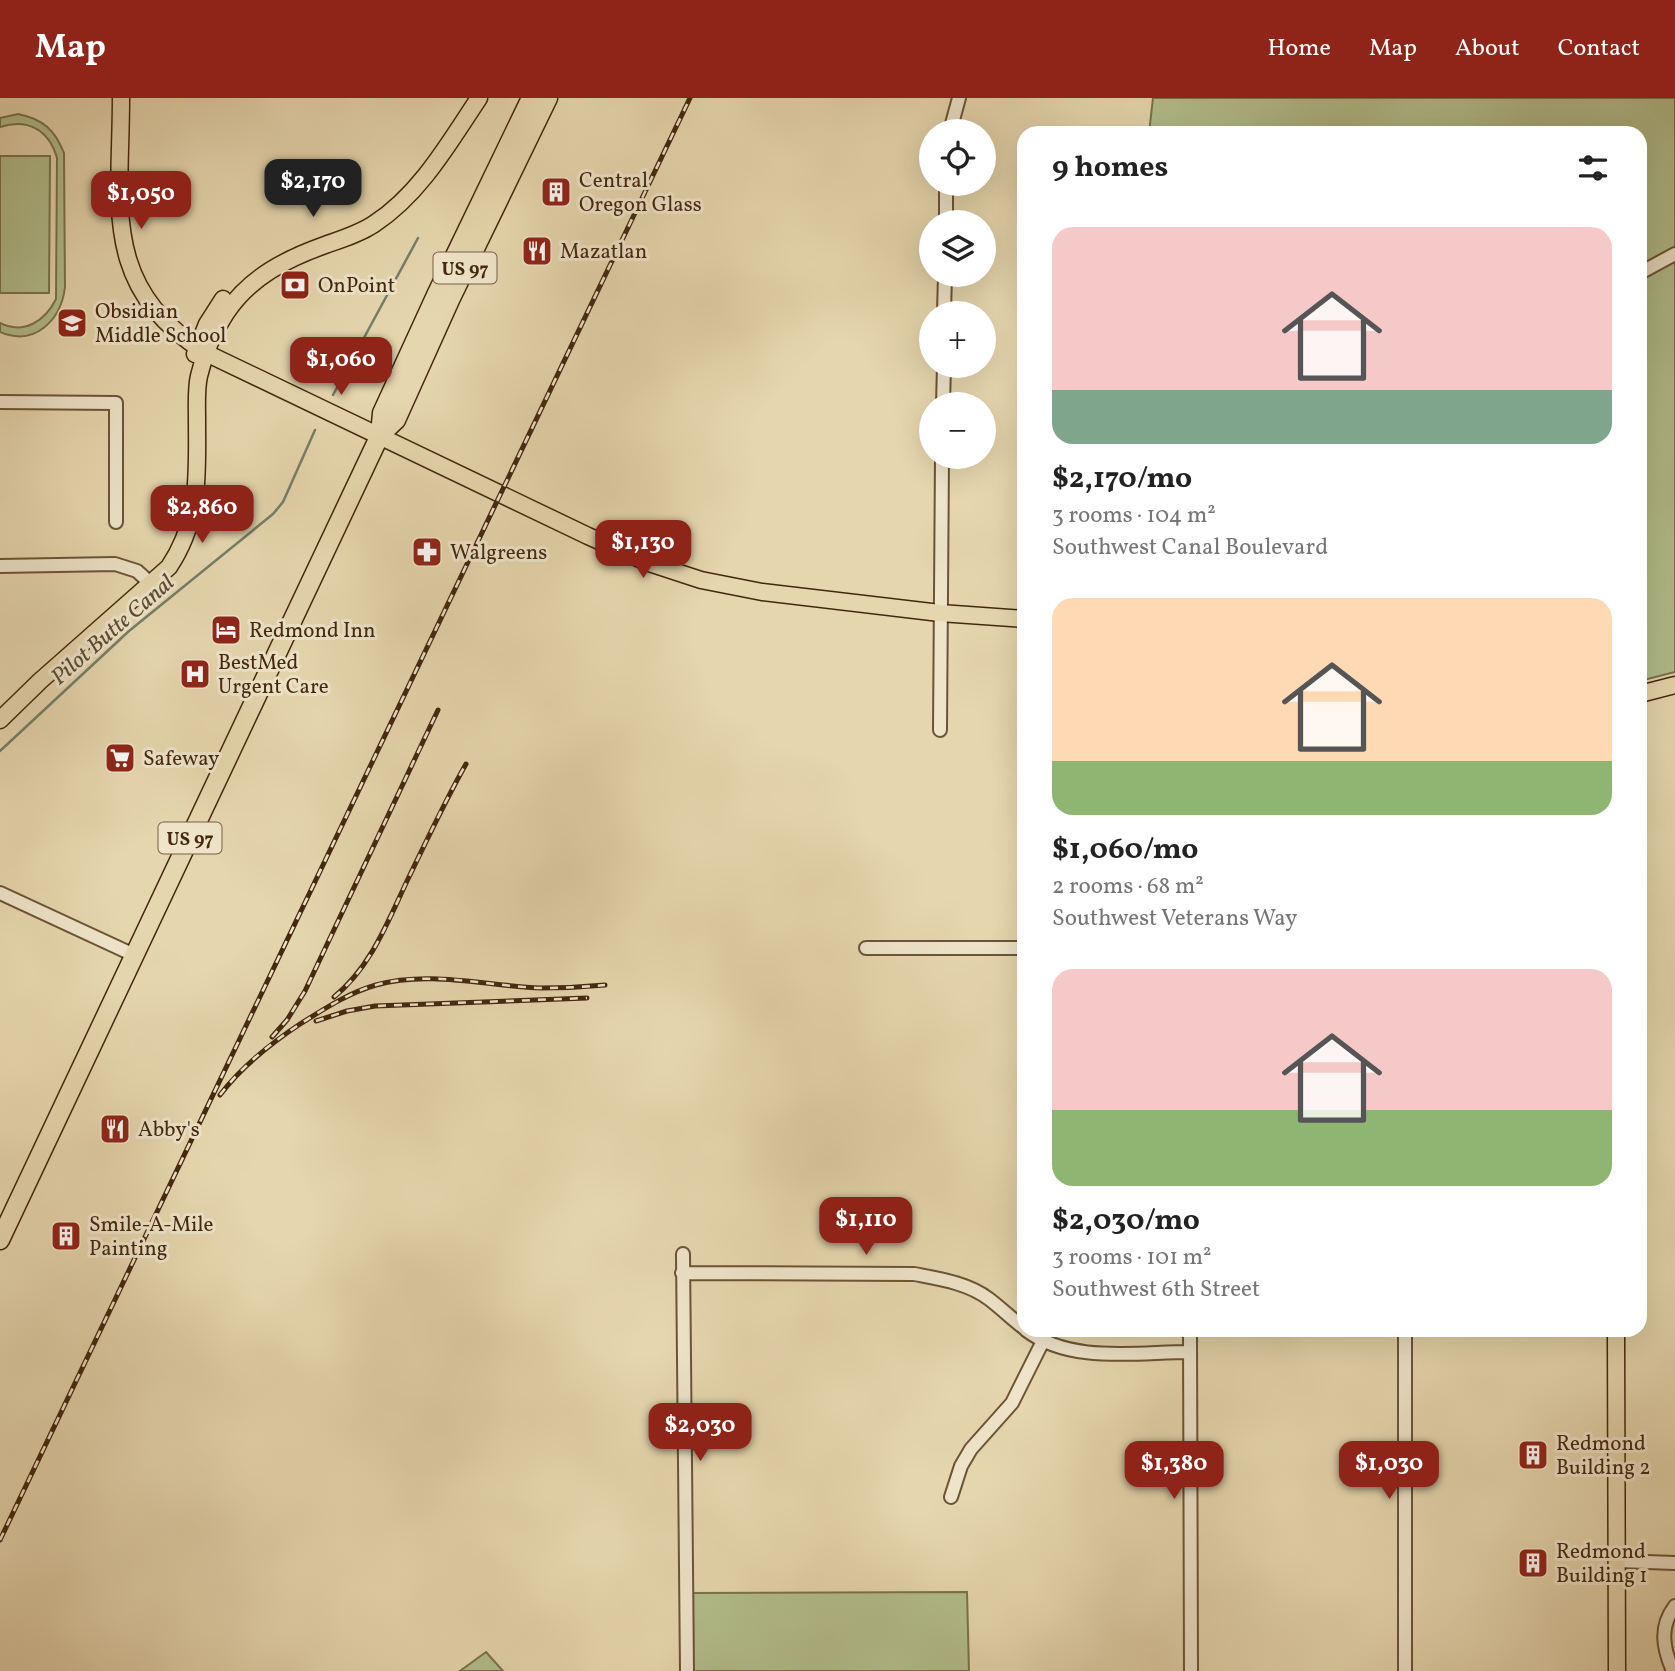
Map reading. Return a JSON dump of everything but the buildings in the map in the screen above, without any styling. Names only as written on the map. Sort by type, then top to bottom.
[{"type":"highway","name":"US 97","points":[[380,435],[396,420],[450,300],[537,122],[536,98]]},
{"type":"highway","name":"US 97","points":[[0,1240],[380,435],[382,413],[442,281],[536,98]]},
{"type":"main road","points":[[121,98],[121,209],[126,257],[133,277],[145,297],[170,326],[202,350],[649,563],[701,580],[762,592],[940,613],[1017,618]]},
{"type":"main road","points":[[0,720],[169,566],[178,552],[192,516],[196,496],[198,378],[202,350],[215,311],[242,279],[284,249],[354,223],[371,214],[395,195],[466,98]]},
{"type":"main road","points":[[202,350],[235,301],[268,271],[300,254],[366,229],[394,210],[412,192],[478,98]]},
{"type":"main road","points":[[1647,692],[1675,685]]},
{"type":"main road","points":[[1616,1337],[1617,1671]]},
{"type":"street","points":[[953,119],[959,98]]},
{"type":"street","points":[[1647,269],[1675,254]]},
{"type":"street","points":[[0,402],[116,403],[116,522]]},
{"type":"street","points":[[940,730],[943,469]]},
{"type":"street","points":[[0,566],[115,565],[137,571],[149,582]]},
{"type":"street","points":[[0,893],[134,955]]},
{"type":"street","points":[[866,948],[1017,948]]},
{"type":"street","points":[[682,1254],[687,1671]]},
{"type":"street","points":[[682,1273],[914,1274],[943,1279],[966,1287],[988,1298],[1017,1322]]},
{"type":"street","points":[[1037,1337],[1076,1351],[1113,1354],[1190,1352]]},
{"type":"street","points":[[1189,1337],[1191,1671]]},
{"type":"street","points":[[1405,1337],[1405,1671]]},
{"type":"street","points":[[951,1497],[961,1466],[971,1449],[1012,1403],[1043,1341]]},
{"type":"street","points":[[1618,1561],[1675,1563]]},
{"type":"street","points":[[1673,1671],[1665,1652],[1664,1637],[1666,1624],[1675,1606]]},
{"type":"green space","points":[[1153,98],[1675,98],[1675,672],[1647,679],[1647,126],[1150,126]]},
{"type":"green space","points":[[18,114],[41,122],[47,127],[57,138],[64,153],[65,287],[52,320],[44,328],[24,336],[0,332],[0,323],[17,327],[33,324],[46,314],[56,299],[57,158],[49,140],[36,129],[20,124],[0,127],[0,118]]},
{"type":"green space","points":[[0,156],[50,156],[49,293],[0,293]]},
{"type":"green space","points":[[967,1592],[969,1671],[693,1671],[691,1593]]},
{"type":"green space","points":[[486,1652],[503,1671],[460,1671]]},
{"type":"waterway","name":"Pilot Butte Canal","points":[[333,395],[418,238]]},
{"type":"waterway","name":"Pilot Butte Canal","points":[[0,751],[129,631],[273,514],[283,502],[315,430]]},
{"type":"railway","points":[[0,1540],[690,98]]},
{"type":"railway","points":[[272,1037],[287,1020],[305,991],[438,710]]},
{"type":"railway","points":[[334,997],[358,972],[377,943],[466,764]]},
{"type":"railway","points":[[220,1095],[247,1065],[289,1032],[337,1002],[376,985],[417,979],[541,988],[605,985]]},
{"type":"railway","points":[[316,1021],[375,1006],[587,998]]},
{"type":"place","name":"Central Oregon Glass","points":[[556,192]]},
{"type":"place","name":"Mazatlan","points":[[537,251]]},
{"type":"place","name":"OnPoint","points":[[295,285]]},
{"type":"place","name":"Obsidian Middle School","points":[[72,323]]},
{"type":"place","name":"Walgreens","points":[[427,552]]},
{"type":"place","name":"Redmond Inn","points":[[226,630]]},
{"type":"place","name":"BestMed Urgent Care","points":[[195,674]]},
{"type":"place","name":"Safeway","points":[[120,758]]},
{"type":"place","name":"Abby's","points":[[115,1129]]},
{"type":"place","name":"Smile-A-Mile Painting","points":[[66,1236]]},
{"type":"place","name":"Redmond Building 2","points":[[1533,1455]]},
{"type":"place","name":"Redmond Building 1","points":[[1533,1563]]}]
